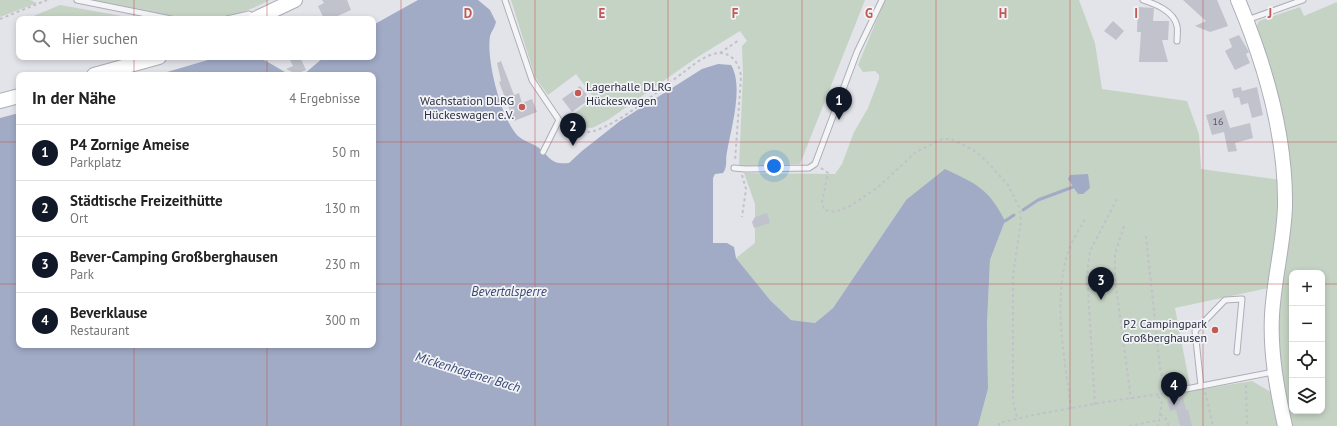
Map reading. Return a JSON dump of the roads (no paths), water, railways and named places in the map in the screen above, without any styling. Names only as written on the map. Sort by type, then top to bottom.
[{"type":"street","points":[[261,16],[295,0]]},
{"type":"street","points":[[1238,0],[1262,64],[1275,114],[1284,167],[1285,207],[1272,313],[1271,344],[1274,372],[1285,426]]},
{"type":"street","points":[[105,72],[148,60]]},
{"type":"street","points":[[0,101],[16,97]]},
{"type":"lane","points":[[77,0],[153,16]]},
{"type":"lane","points":[[505,0],[532,80],[559,120],[543,152]]},
{"type":"lane","points":[[737,168],[810,168],[815,164],[857,52],[882,0]]},
{"type":"lane","points":[[1143,0],[1159,6],[1170,14],[1177,25],[1176,42]]},
{"type":"lane","points":[[1246,20],[1303,0]]},
{"type":"lane","points":[[240,16],[249,14],[251,16]]},
{"type":"lane","points":[[1202,386],[1195,331],[1225,300],[1242,298],[1237,352]]},
{"type":"lane","points":[[1186,389],[1274,372]]},
{"type":"water","name":"Bevertalsperre","points":[[418,0],[478,0],[490,10],[496,22],[490,36],[490,59],[496,88],[506,116],[518,136],[539,148],[552,160],[558,163],[569,163],[620,121],[702,69],[718,64],[731,65],[735,74],[737,96],[725,168],[723,173],[715,174],[713,178],[713,243],[727,243],[734,247],[736,258],[770,300],[791,320],[815,323],[833,308],[906,200],[945,169],[974,184],[987,194],[993,201],[1005,221],[990,260],[987,324],[988,389],[978,426],[0,426],[0,118],[16,114],[16,348],[376,348],[376,72],[306,72],[320,60],[376,60],[376,23]]},
{"type":"water","points":[[208,60],[264,60],[285,72],[167,72]]},
{"type":"water","points":[[1088,174],[1090,188],[1083,194],[1078,194],[1068,179],[1070,175]]},
{"type":"waterway","points":[[1023,210],[1038,200],[1073,187]]},
{"type":"waterway","points":[[1005,221],[1014,215]]},
{"type":"place","name":"Lagerhalle DLRG Hückeswagen","points":[[578,93]]},
{"type":"place","name":"Wachstation DLRG Hückeswagen e.V.","points":[[522,107]]},
{"type":"place","name":"P4 Zornige Ameise","points":[[839,120]]},
{"type":"place","name":"Städtische Freizeithütte","points":[[573,146]]},
{"type":"place","name":"Bever-Camping Großberghausen","points":[[1101,300]]},
{"type":"place","name":"P2 Campingpark Großberghausen","points":[[1215,330]]},
{"type":"place","name":"Beverklause","points":[[1174,405]]},
{"type":"water label","name":"Mickenhagener Bach","points":[[468,372]]}]
